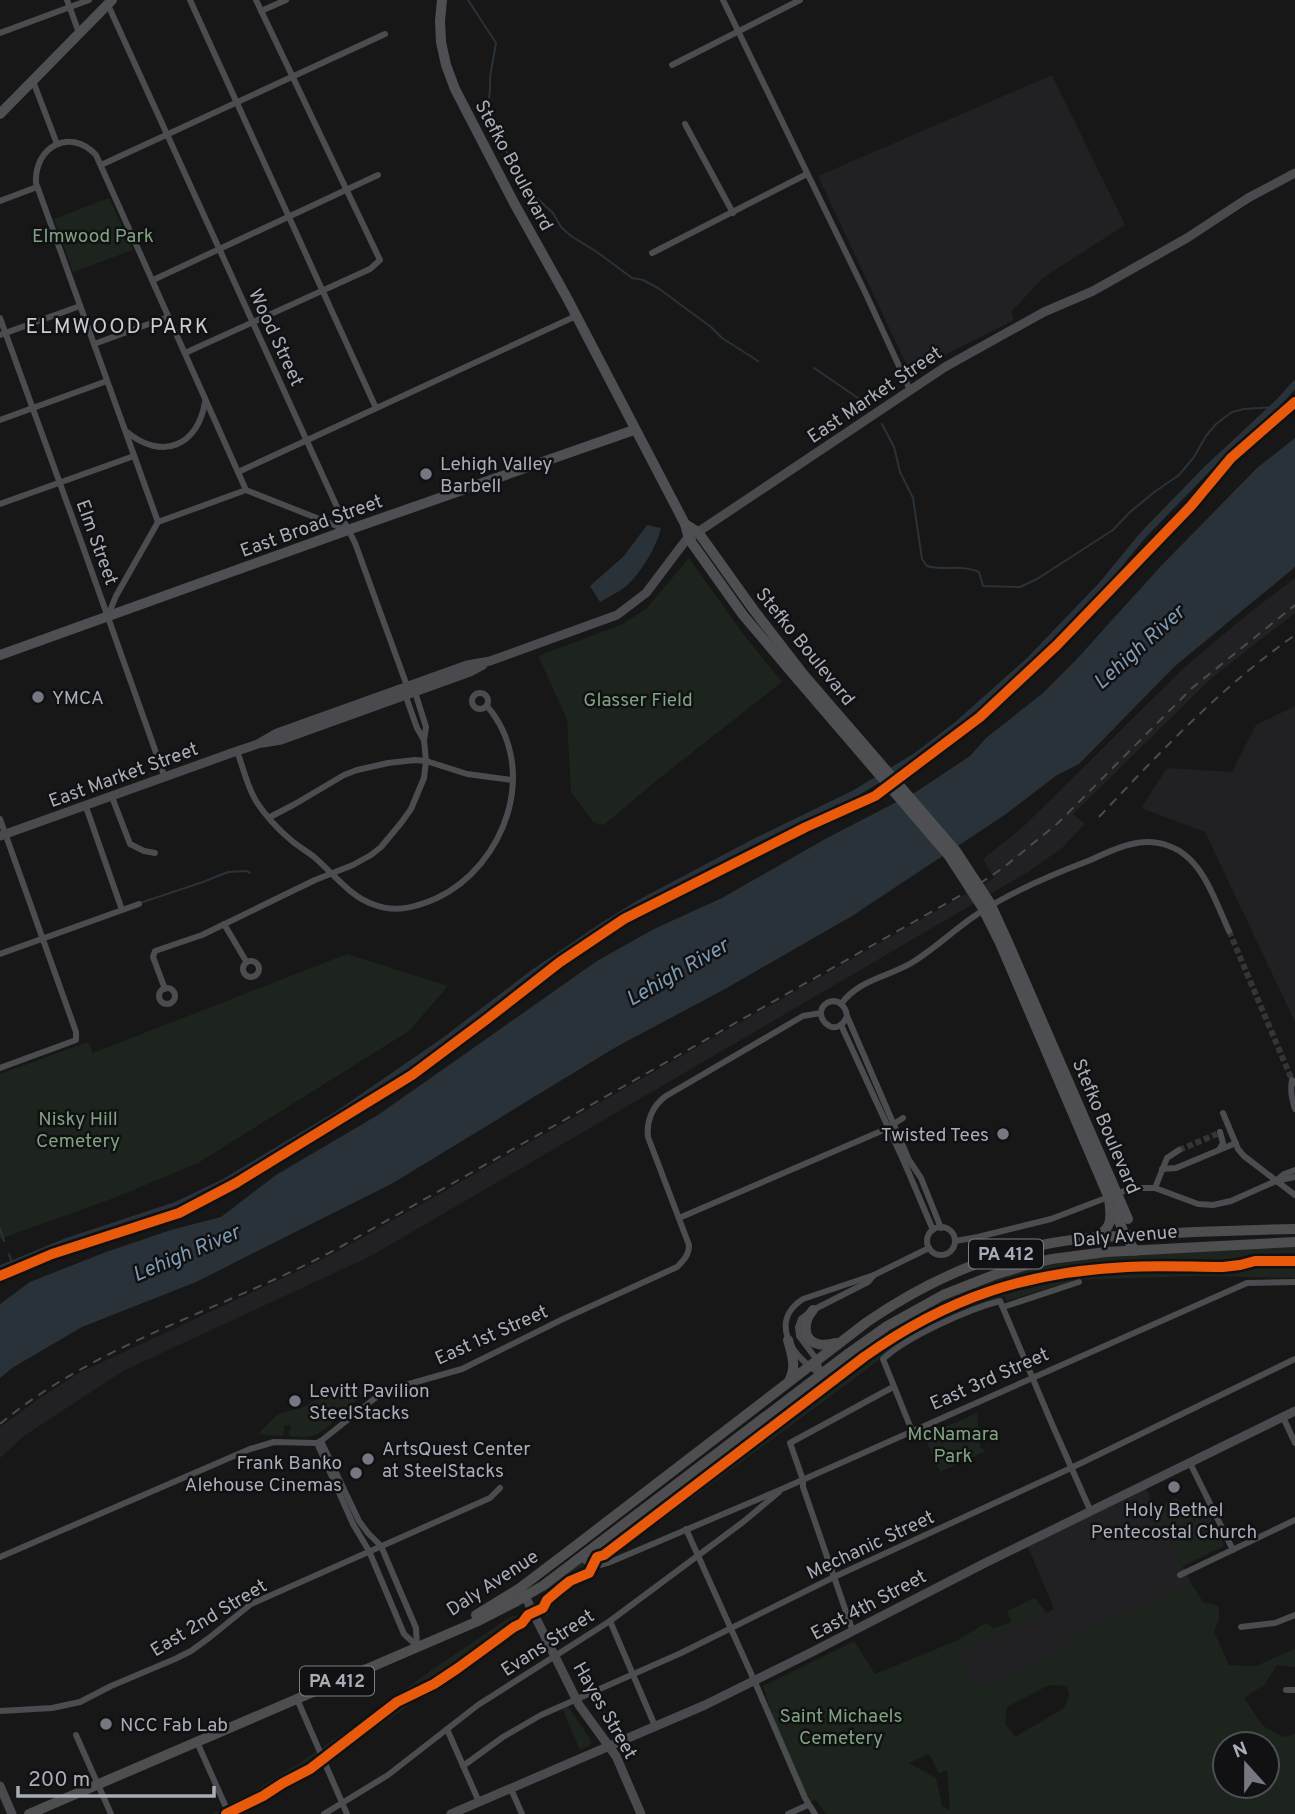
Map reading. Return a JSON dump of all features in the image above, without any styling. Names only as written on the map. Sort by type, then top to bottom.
[{"type":"highway","points":[[1096,1237],[1119,1222],[1111,1210],[1109,1198]]},
{"type":"highway","name":"Daly Avenue","points":[[523,1592],[839,1343],[905,1297],[959,1270],[1027,1248],[1074,1239],[1195,1231],[1295,1229]]},
{"type":"highway","name":"Daly Avenue","points":[[417,1646],[476,1622],[581,1557],[887,1326],[943,1295],[1007,1271],[1052,1259],[1102,1252],[1295,1242]]},
{"type":"highway","points":[[813,1310],[805,1325],[806,1333],[820,1345],[839,1343]]},
{"type":"highway","points":[[788,1340],[794,1366],[789,1381]]},
{"type":"highway","name":"PA 412","points":[[29,1814],[417,1646]]},
{"type":"main road","name":"Stefko Boulevard","points":[[442,0],[441,42],[452,83],[685,524],[743,615],[956,851],[990,903],[1012,950],[1119,1222],[1130,1235],[1136,1251]]},
{"type":"main road","points":[[0,114],[110,3]]},
{"type":"main road","name":"East Broad Street","points":[[0,655],[634,430]]},
{"type":"main road","name":"Stefko Boulevard","points":[[801,677],[949,856],[982,907],[1109,1198]]},
{"type":"street","points":[[67,0],[79,33]]},
{"type":"street","points":[[0,33],[89,0]]},
{"type":"street","points":[[190,0],[376,408]]},
{"type":"street","points":[[185,353],[370,269],[380,260],[256,0]]},
{"type":"street","points":[[261,12],[286,0]]},
{"type":"street","points":[[723,0],[910,390]]},
{"type":"street","points":[[672,65],[800,0]]},
{"type":"street","name":"Wood Street","points":[[110,3],[219,250],[355,543],[409,692],[416,728],[424,740],[426,761],[424,778],[411,809],[391,836],[371,855],[225,924],[182,943],[155,951],[153,957],[165,989]]},
{"type":"street","points":[[101,165],[385,34]]},
{"type":"street","points":[[33,80],[57,144]]},
{"type":"street","points":[[685,124],[733,213]]},
{"type":"street","points":[[158,522],[37,187],[38,164],[44,153],[57,144],[73,142],[84,145],[96,155],[246,490]]},
{"type":"street","name":"East Market Street","points":[[3,835],[257,744],[278,733],[409,692],[467,665],[490,661],[617,615],[646,593],[694,536],[962,356],[1044,312],[1093,291],[1187,238],[1254,194],[1295,173]]},
{"type":"street","points":[[652,253],[807,174]]},
{"type":"street","points":[[153,280],[377,176]]},
{"type":"street","points":[[0,201],[37,187]]},
{"type":"street","points":[[3,334],[80,306]]},
{"type":"street","points":[[238,471],[576,316]]},
{"type":"street","points":[[93,344],[168,317]]},
{"type":"street","name":"Elm Street","points":[[0,318],[3,334],[33,408],[165,778]]},
{"type":"street","points":[[0,420],[107,381]]},
{"type":"street","points":[[125,431],[139,442],[156,447],[182,442],[200,423],[206,399]]},
{"type":"street","points":[[0,504],[134,456]]},
{"type":"street","points":[[108,616],[116,596],[158,522],[246,490],[348,530]]},
{"type":"street","points":[[237,751],[256,800],[293,842],[312,855],[360,899],[390,909],[410,908],[462,884],[494,847],[507,817],[512,791],[509,755],[504,736],[494,715],[486,706]]},
{"type":"street","points":[[270,817],[333,780],[357,770],[388,763],[426,761],[467,775],[512,780]]},
{"type":"street","points":[[112,797],[130,844],[155,853]]},
{"type":"street","points":[[86,807],[122,910]]},
{"type":"street","points":[[0,819],[3,835],[76,1032],[76,1040],[0,1068]]},
{"type":"street","points":[[841,1004],[857,987],[912,962],[975,916],[1022,889],[1048,876],[1134,844],[1169,845],[1191,860],[1202,873],[1228,930]]},
{"type":"street","points":[[0,954],[139,904]]},
{"type":"street","points":[[225,924],[246,961]]},
{"type":"street","points":[[847,1016],[841,1025],[835,1027],[827,1025],[821,1013],[827,1003],[835,1001],[845,1008],[933,1230]]},
{"type":"street","points":[[821,1013],[803,1016],[658,1102],[649,1119],[648,1138],[679,1218],[903,1118]]},
{"type":"street","points":[[841,1025],[890,1125],[921,1178],[941,1228]]},
{"type":"street","points":[[1293,1084],[1295,1096]]},
{"type":"street","points":[[1293,1084],[1291,1096],[1295,1109]]},
{"type":"street","points":[[1218,1133],[1224,1116],[1244,1156],[1295,1195]]},
{"type":"street","points":[[1218,1133],[1229,1128]]},
{"type":"street","points":[[1218,1133],[1223,1143],[1219,1149]]},
{"type":"street","points":[[1162,1169],[1177,1168],[1236,1143]]},
{"type":"street","points":[[1155,1188],[1167,1157],[1179,1150]]},
{"type":"street","points":[[1276,1181],[1295,1170]]},
{"type":"street","points":[[955,1241],[1051,1219],[1126,1189],[1155,1188],[1198,1204],[1213,1205],[1231,1201],[1276,1181],[1295,1177]]},
{"type":"street","name":"East 1st Street","points":[[319,1442],[384,1391],[462,1369],[677,1267],[689,1252],[679,1218]]},
{"type":"street","points":[[941,1228],[952,1233],[955,1241],[947,1254],[935,1253],[929,1248],[929,1236],[933,1230],[941,1228]]},
{"type":"street","points":[[821,1374],[788,1340],[786,1321],[789,1313],[799,1302],[874,1275],[929,1248]]},
{"type":"street","points":[[812,1363],[798,1330],[801,1319],[868,1282],[874,1275]]},
{"type":"street","points":[[912,1431],[883,1359],[899,1346],[978,1308],[1079,1282]]},
{"type":"street","name":"East 3rd Street","points":[[581,1557],[588,1565],[598,1566],[803,1480],[1247,1283],[1295,1282]]},
{"type":"street","points":[[1001,1304],[1091,1512]]},
{"type":"street","name":"Mechanic Street","points":[[463,1766],[514,1730],[541,1715],[731,1629],[834,1577],[1071,1468],[1295,1359]]},
{"type":"street","points":[[853,1632],[789,1443],[893,1387]]},
{"type":"street","name":"East 4th Street","points":[[451,1814],[754,1680],[1295,1411]]},
{"type":"street","points":[[1283,1418],[1295,1443]]},
{"type":"street","points":[[319,1442],[359,1521],[381,1546],[416,1628],[417,1646]]},
{"type":"street","points":[[319,1442],[353,1524],[369,1551],[404,1634],[417,1646]]},
{"type":"street","points":[[0,1557],[250,1449],[274,1443],[319,1442]]},
{"type":"street","points":[[1190,1463],[1233,1550]]},
{"type":"street","name":"East 2nd Street","points":[[0,1711],[52,1709],[80,1702],[191,1651],[251,1604],[490,1498],[500,1488]]},
{"type":"street","name":"Evans Street","points":[[324,1814],[388,1775],[478,1705],[610,1621],[764,1506],[782,1489]]},
{"type":"street","points":[[1180,1575],[1295,1520]]},
{"type":"street","points":[[687,1529],[808,1805],[815,1814]]},
{"type":"street","name":"Hayes Street","points":[[523,1592],[575,1699],[616,1756],[640,1814]]},
{"type":"street","points":[[1241,1626],[1269,1625],[1295,1615]]},
{"type":"street","points":[[610,1621],[655,1726]]},
{"type":"street","points":[[1286,1690],[1295,1690]]},
{"type":"street","points":[[298,1699],[347,1814]]},
{"type":"street","points":[[447,1729],[479,1802]]},
{"type":"street","points":[[76,1735],[111,1814]]},
{"type":"street","points":[[197,1742],[229,1814]]},
{"type":"street","points":[[0,1786],[12,1814]]},
{"type":"street","points":[[511,1788],[522,1814]]},
{"type":"street","points":[[788,1814],[808,1805]]},
{"type":"shaded area","points":[[1052,75],[1125,225],[1043,278],[1011,312],[1014,320],[917,369],[908,368],[818,176]]},
{"type":"shaded area","points":[[1295,578],[1295,613],[1213,677],[1073,814],[1085,824],[1062,848],[1028,872],[371,1256],[123,1371],[24,1436],[0,1458],[0,1427],[79,1373],[355,1242],[994,878],[983,859],[1023,827],[1186,666]]},
{"type":"shaded area","points":[[1295,706],[1295,1022],[1205,832],[1141,808],[1167,768],[1232,772],[1256,725]]},
{"type":"shaded area","points":[[1146,1489],[1191,1583],[1133,1611],[1082,1630],[1061,1650],[1003,1683],[973,1686],[959,1652],[1054,1609],[1028,1547]]},
{"type":"green space","name":"Elmwood Park","points":[[109,198],[133,250],[73,272],[54,219]]},
{"type":"green space","name":"Glasser Field","points":[[689,558],[744,635],[782,682],[604,825],[594,823],[571,792],[567,719],[538,656],[621,625],[646,609]]},
{"type":"green space","name":"Nisky Hill Cemetery","points":[[347,954],[448,986],[409,1031],[198,1163],[114,1198],[0,1239],[0,1074],[88,1042],[93,1053]]},
{"type":"green space","points":[[1295,1247],[1295,1278],[1197,1276],[1075,1280],[1007,1301],[1004,1296],[950,1317],[885,1355],[659,1523],[599,1563],[555,1603],[547,1617],[540,1604],[544,1590],[850,1356],[910,1316],[966,1289],[1034,1268],[1111,1255]]},
{"type":"green space","points":[[331,1390],[366,1391],[344,1411],[333,1406],[330,1410],[338,1417],[316,1435],[288,1436],[291,1425],[285,1425],[283,1436],[258,1434],[278,1414],[306,1406]]},
{"type":"green space","name":"McNamara Park","points":[[977,1413],[980,1447],[986,1451],[940,1472],[924,1436]]},
{"type":"green space","points":[[1177,1498],[1186,1517],[1206,1508],[1224,1546],[1183,1566],[1155,1508]]},
{"type":"green space","name":"Saint Michaels Cemetery","points":[[1191,1583],[1203,1602],[1219,1606],[1219,1618],[1214,1632],[1229,1665],[1256,1666],[1295,1649],[1295,1667],[1277,1665],[1264,1685],[1244,1698],[1263,1726],[1271,1730],[1211,1730],[1211,1800],[1281,1800],[1281,1735],[1295,1734],[1295,1814],[826,1814],[816,1800],[810,1801],[782,1745],[763,1686],[854,1641],[875,1674],[956,1641],[986,1623],[994,1628],[1011,1622],[1007,1611],[1035,1598],[1046,1613],[959,1652],[973,1685],[1003,1683],[1061,1650],[1082,1630],[1133,1611]],"holes":[[[1049,1685],[1067,1686],[1069,1696],[1064,1708],[1015,1737],[1005,1723],[1007,1707]],[[929,1754],[939,1773],[947,1770],[950,1810],[942,1806],[936,1778],[909,1763]]]},
{"type":"green space","points":[[525,1615],[531,1626],[513,1634],[308,1775],[244,1814],[212,1814],[302,1761],[512,1616]]},
{"type":"green space","points":[[568,1706],[592,1742],[580,1750],[562,1708]]},
{"type":"water","name":"Lehigh River","points":[[1295,438],[1295,567],[1175,666],[1079,764],[1057,775],[1006,814],[852,916],[725,989],[616,1047],[393,1183],[196,1282],[82,1327],[12,1368],[0,1378],[0,1304],[30,1282],[106,1252],[171,1230],[221,1217],[276,1175],[378,1115],[597,961],[654,929],[722,898],[827,838],[916,792],[970,756],[986,738],[1043,693],[1257,468]]},
{"type":"water","points":[[647,525],[661,528],[647,560],[625,587],[600,602],[590,586],[624,556]]},
{"type":"waterway","points":[[468,0],[496,43],[486,117],[530,192],[553,213],[561,227],[571,236],[632,278],[658,288],[722,338],[758,361]]},
{"type":"waterway","points":[[814,368],[871,407]]},
{"type":"waterway","points":[[0,1269],[68,1241],[177,1205],[223,1183],[340,1113],[443,1042],[532,974],[640,903],[749,845],[854,794],[915,757],[957,725],[1030,660],[1102,585],[1143,535],[1295,384]]},
{"type":"waterway","points":[[882,424],[894,447],[900,472],[913,498],[922,559],[927,566],[979,572],[983,586],[1020,587],[1113,530],[1129,513],[1179,475],[1216,424],[1232,412],[1274,407]]},
{"type":"waterway","points":[[140,903],[228,872],[250,873]]},
{"type":"waterway","points":[[0,1229],[4,1241]]},
{"type":"waterway","points":[[9,1254],[12,1263]]},
{"type":"tunnel","points":[[1229,931],[1292,1080]]},
{"type":"tunnel","points":[[1179,1150],[1217,1134]]},
{"type":"railway","points":[[0,1424],[38,1395],[79,1370],[342,1246],[970,890],[1003,868],[1058,823],[1192,688],[1295,605]]},
{"type":"railway","points":[[1099,817],[1217,698],[1295,635]]},
{"type":"cycle path","points":[[0,1276],[52,1254],[179,1213],[236,1183],[412,1075],[560,962],[624,919],[806,827],[875,796],[980,717],[1057,645],[1191,506],[1231,458],[1295,402]]},
{"type":"cycle path","points":[[226,1814],[310,1769],[397,1702],[434,1684],[522,1623],[528,1615],[543,1608],[547,1600],[570,1581],[589,1573],[597,1557],[604,1555],[864,1357],[926,1319],[988,1292],[1055,1275],[1127,1267],[1223,1267],[1255,1261],[1295,1261]]},
{"type":"place","name":"Lehigh Valley Barbell","points":[[426,474]]},
{"type":"place","name":"YMCA","points":[[38,697]]},
{"type":"place","name":"Twisted Tees","points":[[1003,1134]]},
{"type":"place","name":"Levitt Pavilion SteelStacks","points":[[295,1401]]},
{"type":"place","name":"ArtsQuest Center at SteelStacks","points":[[368,1459]]},
{"type":"place","name":"Frank Banko Alehouse Cinemas","points":[[356,1473]]},
{"type":"place","name":"Holy Bethel Pentecostal Church","points":[[1174,1487]]},
{"type":"place","name":"NCC Fab Lab","points":[[106,1724]]},
{"type":"district","name":"ELMWOOD PARK","points":[[118,326]]}]
